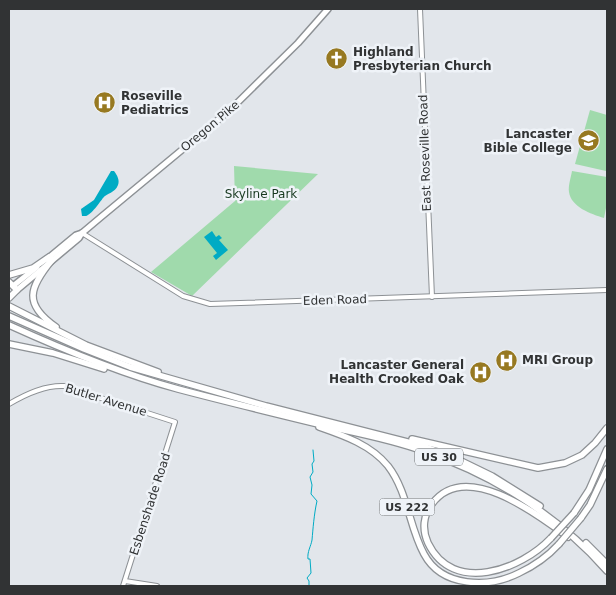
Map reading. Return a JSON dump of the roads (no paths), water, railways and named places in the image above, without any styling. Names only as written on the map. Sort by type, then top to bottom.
[{"type":"highway","points":[[9,275],[34,268],[51,259]]},
{"type":"highway","points":[[51,259],[36,281],[33,302],[39,312],[51,323],[86,345]]},
{"type":"highway","name":"Oregon Pike","points":[[9,298],[12,287]]},
{"type":"highway","points":[[11,308],[86,345],[150,369],[314,417]]},
{"type":"highway","name":"US 30","points":[[9,316],[75,346],[130,367],[179,382],[423,446],[460,460],[492,476],[550,513],[580,538],[607,568]]},
{"type":"highway","name":"US 30","points":[[9,325],[75,354],[140,378],[240,405],[397,443],[456,463],[495,483],[547,516],[607,568]]},
{"type":"highway","points":[[9,344],[53,353],[119,374],[140,378]]},
{"type":"highway","name":"US 222","points":[[240,405],[328,430],[351,439],[370,450],[386,464],[400,488],[424,555],[437,570],[453,579],[476,583],[506,579],[528,569],[559,544],[581,518],[590,505],[607,469]]},
{"type":"highway","points":[[363,430],[538,468],[565,463],[582,455],[595,444],[607,428]]},
{"type":"highway","points":[[607,449],[590,490],[574,513],[551,538],[534,554],[514,564],[487,572],[472,573],[458,570],[438,556],[428,543],[424,527],[428,509],[442,494],[454,488],[472,487],[500,495],[525,507],[573,540],[607,568]]},
{"type":"main road","name":"Oregon Pike","points":[[12,287],[79,238],[82,232],[230,110],[328,9]]},
{"type":"street","name":"East Roseville Road","points":[[420,9],[432,297]]},
{"type":"street","name":"Eden Road","points":[[82,232],[184,296],[210,304],[607,290]]},
{"type":"street","name":"Butler Avenue","points":[[9,404],[37,391],[64,386],[175,422]]},
{"type":"street","name":"Esbenshade Road","points":[[123,586],[175,422]]},
{"type":"street","points":[[125,581],[157,586]]},
{"type":"water","points":[[111,171],[114,171],[118,178],[117,188],[105,196],[90,213],[82,216],[81,209],[94,200]]},
{"type":"water","points":[[212,231],[216,237],[219,235],[222,238],[219,240],[228,250],[216,260],[213,256],[217,253],[204,237]]},
{"type":"waterway","points":[[309,586],[307,578],[311,573],[308,554],[312,540],[317,501],[311,494],[312,485],[310,477],[313,472],[313,450]]},
{"type":"place","name":"Highland Presbyterian Church","points":[[337,59]]},
{"type":"place","name":"Roseville Pediatrics","points":[[105,103]]},
{"type":"place","name":"Lancaster Bible College","points":[[588,141]]},
{"type":"place","name":"MRI Group","points":[[506,360]]},
{"type":"place","name":"Lancaster General Health Crooked Oak","points":[[480,372]]},
{"type":"park label","name":"Skyline Park","points":[[261,194]]}]
